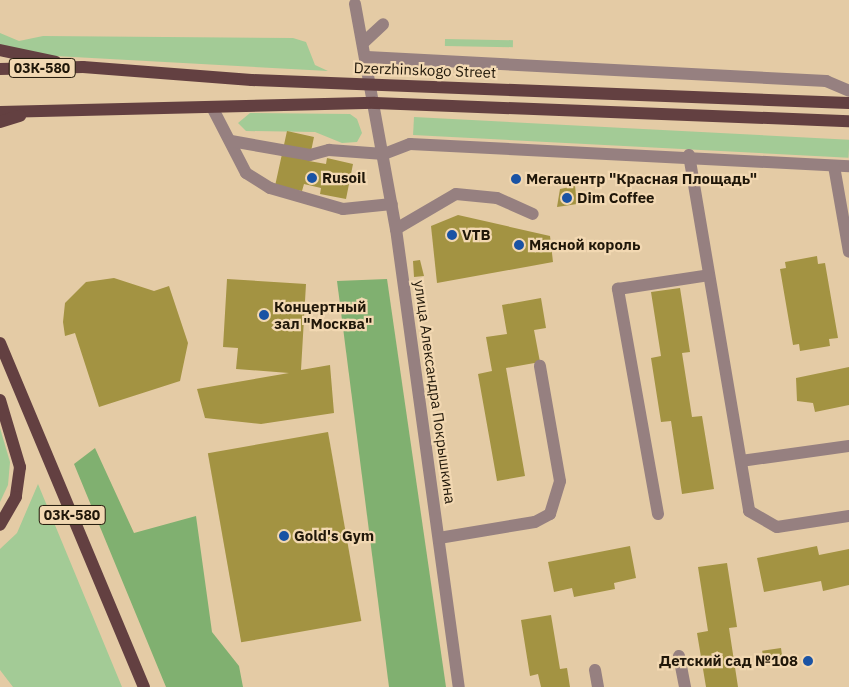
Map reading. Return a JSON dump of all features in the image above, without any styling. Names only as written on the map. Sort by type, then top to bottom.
[{"type":"main road","points":[[0,50],[83,67]]},
{"type":"main road","name":"Dzerzhinskogo Street","points":[[0,69],[83,67],[252,80],[372,83],[849,103]]},
{"type":"main road","points":[[0,112],[77,109],[213,109],[375,103],[849,122]]},
{"type":"main road","points":[[0,122],[44,110]]},
{"type":"main road","name":"03К-580","points":[[0,342],[144,687]]},
{"type":"main road","points":[[0,400],[20,467],[13,504],[0,525]]},
{"type":"street","name":"улица Александра Покрышкина","points":[[355,4],[372,83],[396,229],[460,687]]},
{"type":"street","points":[[364,42],[383,24]]},
{"type":"street","points":[[366,57],[826,81],[849,91]]},
{"type":"street","points":[[213,109],[246,173],[270,188],[343,209],[392,204]]},
{"type":"street","points":[[231,141],[310,155],[329,150],[384,154],[410,144],[689,156],[849,166]]},
{"type":"street","points":[[689,156],[749,511],[777,527],[849,516]]},
{"type":"street","points":[[834,166],[849,252]]},
{"type":"street","points":[[396,229],[456,194],[497,198],[533,214]]},
{"type":"street","points":[[658,514],[618,289],[709,275]]},
{"type":"street","points":[[439,538],[534,522],[550,514],[560,481],[540,366]]},
{"type":"street","points":[[740,461],[849,446]]},
{"type":"street","points":[[679,656],[685,687]]},
{"type":"street","points":[[596,670],[598,687]]},
{"type":"green space","points":[[0,33],[19,41],[43,36],[293,38],[306,42],[315,65],[328,71],[37,55],[0,45]]},
{"type":"green space","points":[[445,39],[513,40],[513,47],[445,46]]},
{"type":"green space","points":[[250,113],[350,114],[357,119],[362,133],[357,142],[342,143],[315,132],[246,131],[238,123]]},
{"type":"green space","points":[[414,117],[849,140],[848,158],[413,135]]},
{"type":"green space","points":[[387,279],[446,687],[389,687],[337,281]]},
{"type":"green space","points":[[0,428],[10,462],[8,485],[0,502]]},
{"type":"green space","points":[[95,448],[134,533],[196,516],[212,632],[239,666],[243,687],[166,687],[74,464]]},
{"type":"green space","points":[[38,484],[122,687],[13,687],[0,670],[0,549],[17,533]]},
{"type":"building","points":[[287,131],[314,137],[309,161],[326,164],[327,158],[353,164],[346,199],[320,194],[321,188],[304,184],[302,191],[275,186]]},
{"type":"building","points":[[575,186],[577,204],[557,207],[560,189]]},
{"type":"building","points":[[458,215],[550,236],[553,262],[437,283],[431,226]]},
{"type":"building","points":[[817,256],[818,264],[825,263],[838,338],[829,339],[830,346],[800,351],[799,344],[793,345],[780,269],[786,268],[785,262]]},
{"type":"building","points":[[420,260],[424,276],[414,277],[413,261]]},
{"type":"building","points":[[114,278],[154,291],[169,286],[188,343],[180,381],[99,407],[75,333],[65,336],[63,322],[65,303],[86,282]]},
{"type":"building","points":[[227,279],[306,284],[301,370],[330,365],[334,413],[261,424],[205,418],[197,389],[289,373],[236,369],[238,348],[223,347]]},
{"type":"building","points":[[680,288],[690,352],[682,353],[692,417],[702,416],[714,489],[682,494],[671,421],[661,422],[651,358],[661,356],[651,292]]},
{"type":"building","points":[[541,298],[546,328],[534,330],[540,362],[506,368],[525,476],[497,481],[478,374],[492,371],[486,337],[507,334],[502,305]]},
{"type":"building","points":[[849,367],[849,405],[815,412],[813,403],[797,401],[796,378]]},
{"type":"building","name":"Gold's Gym","points":[[328,432],[361,621],[241,642],[208,453]]},
{"type":"building","points":[[630,546],[636,578],[614,583],[615,589],[574,597],[572,588],[554,592],[548,562]]},
{"type":"building","points":[[817,546],[819,555],[849,549],[849,585],[823,591],[821,581],[764,592],[757,558]]},
{"type":"building","points":[[727,563],[737,627],[729,628],[738,687],[706,687],[697,633],[708,631],[698,567]]},
{"type":"building","points":[[551,615],[560,669],[567,668],[570,687],[541,687],[538,674],[530,676],[521,620]]},
{"type":"building","points":[[781,648],[783,663],[764,665],[762,651]]},
{"type":"place","name":"Rusoil","points":[[312,178]]},
{"type":"place","name":"Мегацентр \"Красная Площадь\"","points":[[516,179]]},
{"type":"place","name":"Dim Coffee","points":[[567,198]]},
{"type":"place","name":"VTB","points":[[452,235]]},
{"type":"place","name":"Мясной король","points":[[519,245]]},
{"type":"place","name":"Концертный зал \"Москва\"","points":[[264,315]]},
{"type":"place","name":"Gold's Gym","points":[[284,536]]},
{"type":"place","name":"Детский сад №108","points":[[808,661]]}]
